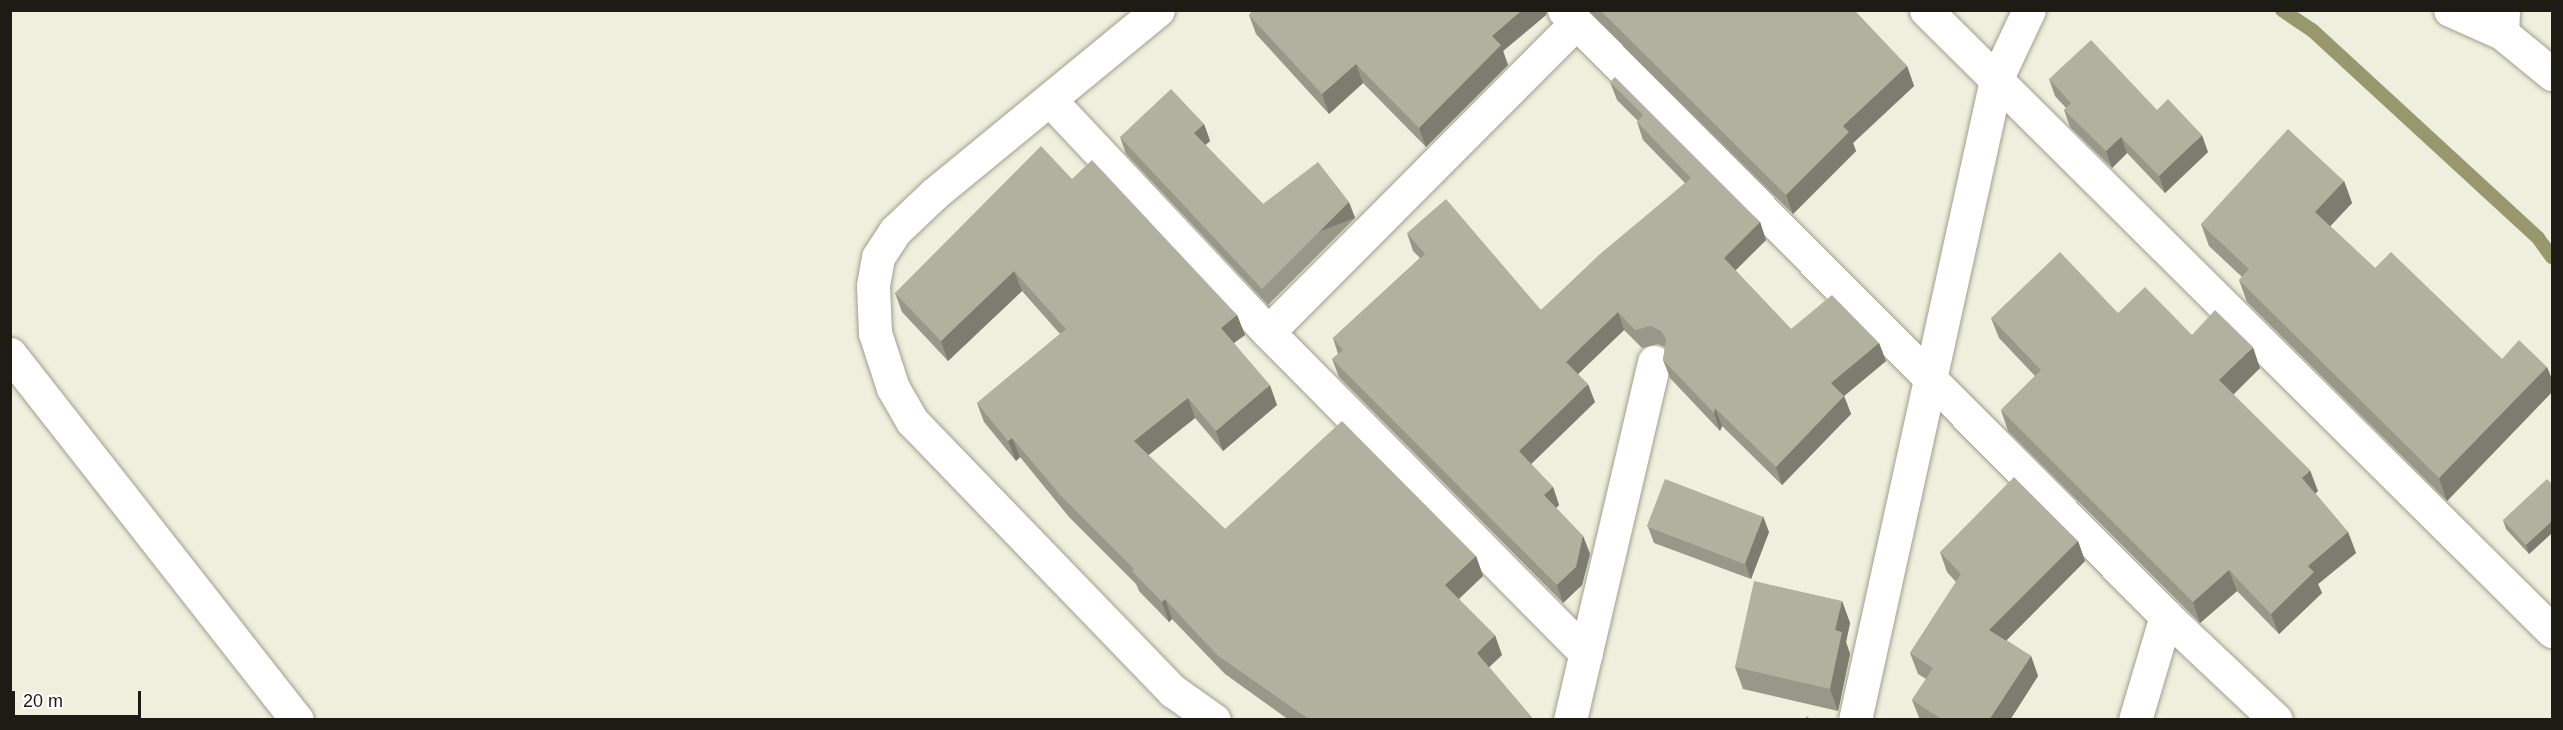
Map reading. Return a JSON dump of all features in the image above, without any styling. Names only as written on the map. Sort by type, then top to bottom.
[{"type":"street","points":[[1158,10],[895,231],[878,257],[873,286],[875,333],[893,388],[912,421],[1173,691],[1214,720]]},
{"type":"street","points":[[1926,10],[2553,631]]},
{"type":"street","points":[[1855,720],[1996,80],[2029,10]]},
{"type":"street","points":[[2450,10],[2503,22],[2553,74]]},
{"type":"street","points":[[1268,332],[1570,17],[2166,616],[2276,720]]},
{"type":"street","points":[[1050,100],[1268,332],[1586,654]]},
{"type":"street","points":[[10,354],[297,720]]},
{"type":"street","points":[[1570,720],[1654,362]]},
{"type":"street","points":[[2134,720],[2166,616]]},
{"type":"building","points":[[1253,10],[1522,10],[1492,36],[1501,45],[1419,128],[1356,64],[1322,94],[1249,15]]},
{"type":"building","points":[[1600,10],[1854,10],[1907,66],[1843,126],[1849,132],[1786,195]]},
{"type":"building","points":[[2091,40],[2157,110],[2168,99],[2202,135],[2159,176],[2121,137],[2106,151],[2064,110],[2071,103],[2049,79]]},
{"type":"building","points":[[1615,77],[1760,222],[1724,258],[1791,329],[1832,295],[1879,343],[1831,383],[1844,396],[1776,467],[1715,408],[1714,413],[1663,360],[1666,339],[1661,331],[1651,326],[1635,330],[1618,312],[1566,362],[1588,384],[1519,451],[1553,487],[1544,495],[1583,536],[1576,567],[1557,585],[1332,359],[1343,350],[1333,338],[1425,254],[1407,233],[1446,199],[1541,310],[1600,254],[1691,178],[1637,122],[1643,115],[1610,82]]},
{"type":"building","points":[[1171,89],[1204,124],[1194,133],[1263,204],[1318,162],[1349,202],[1262,289],[1120,137]]},
{"type":"building","points":[[2288,129],[2344,181],[2315,212],[2375,268],[2391,252],[2502,359],[2519,340],[2547,367],[2439,478],[2239,280],[2249,269],[2201,224]]},
{"type":"building","points":[[1041,146],[1072,179],[1092,160],[1237,315],[1221,328],[1270,385],[1216,431],[1188,398],[1134,441],[1225,529],[1342,421],[1476,556],[1445,585],[1495,635],[1477,653],[1534,720],[1472,720],[1471,718],[1470,720],[1310,720],[1217,655],[1165,599],[1162,602],[1132,571],[1134,569],[1062,497],[1012,438],[1008,441],[977,403],[1066,329],[1014,271],[941,341],[895,293]]},
{"type":"building","points":[[2060,252],[2118,313],[2145,287],[2192,335],[2215,310],[2253,347],[2219,380],[2310,470],[2302,478],[2348,532],[2308,566],[2314,572],[2271,614],[2229,570],[2193,602],[2001,410],[2041,370],[1991,318]]},
{"type":"building","points":[[2014,477],[2078,541],[1989,630],[2031,656],[1989,720],[1943,720],[1912,700],[1933,668],[1910,653],[1961,574],[1940,552]]},
{"type":"building","points":[[1665,479],[1763,517],[1745,564],[1647,527]]},
{"type":"building","points":[[2547,479],[2553,485],[2553,520],[2526,545],[2503,520]]},
{"type":"building","points":[[1754,581],[1842,601],[1835,630],[1842,632],[1830,689],[1735,667]]},
{"type":"waterway","points":[[2282,10],[2312,30],[2538,238],[2552,257]]}]
